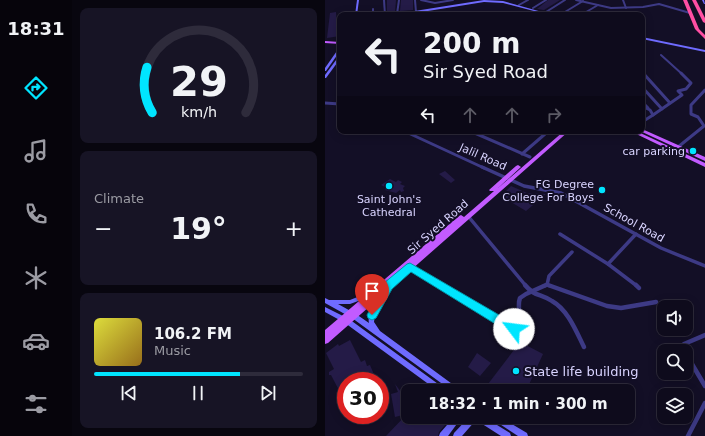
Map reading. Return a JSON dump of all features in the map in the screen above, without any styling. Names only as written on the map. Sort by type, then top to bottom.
[{"type":"highway","points":[[685,0],[697,29],[705,38]]},
{"type":"highway","points":[[694,0],[705,22]]},
{"type":"main road","points":[[325,41],[337,41]]},
{"type":"main road","points":[[645,131],[705,159]]},
{"type":"main road","name":"Sir Syed Road","points":[[325,340],[345,320],[388,286],[468,216],[530,157],[557,134]]},
{"type":"main road","name":"Sir Syed Road","points":[[352,314],[374,292],[563,134]]},
{"type":"main road","points":[[639,134],[705,165]]},
{"type":"main road","name":"Sir Syed Road","points":[[325,334],[345,320]]},
{"type":"street","points":[[356,12],[358,0]]},
{"type":"street","points":[[385,0],[385,12]]},
{"type":"street","points":[[398,12],[399,0]]},
{"type":"street","points":[[415,0],[416,12]]},
{"type":"street","points":[[421,0],[435,4],[453,0]]},
{"type":"street","points":[[416,12],[474,0]]},
{"type":"street","points":[[497,0],[533,8],[544,12]]},
{"type":"street","points":[[519,5],[528,0]]},
{"type":"street","points":[[533,8],[547,0]]},
{"type":"street","points":[[551,12],[565,0]]},
{"type":"street","points":[[576,0],[608,8],[643,7],[659,4],[690,12]]},
{"type":"street","points":[[623,0],[626,7]]},
{"type":"street","points":[[680,0],[685,0]]},
{"type":"street","points":[[416,12],[474,1],[503,2],[541,12]]},
{"type":"street","points":[[564,12],[583,1]]},
{"type":"street","points":[[586,12],[597,5]]},
{"type":"street","points":[[645,39],[705,51]]},
{"type":"street","points":[[325,70],[337,53]]},
{"type":"street","points":[[645,120],[682,95],[678,91],[686,90],[691,83],[661,55]]},
{"type":"street","points":[[325,77],[337,61]]},
{"type":"street","points":[[645,75],[670,103]]},
{"type":"street","points":[[645,90],[662,109]]},
{"type":"street","points":[[678,147],[704,126],[698,117],[691,114],[691,105],[705,90]]},
{"type":"street","points":[[325,103],[337,104]]},
{"type":"street","points":[[645,105],[653,115]]},
{"type":"street","points":[[645,108],[650,110]]},
{"type":"street","name":"Jalil Road","points":[[411,134],[509,178]]},
{"type":"street","points":[[477,134],[530,157]]},
{"type":"street","points":[[522,154],[545,134]]},
{"type":"street","name":"School Road","points":[[509,178],[524,186],[561,193],[661,248],[705,266]]},
{"type":"street","points":[[468,216],[531,293],[543,296],[555,302],[565,310],[584,347]]},
{"type":"street","points":[[560,234],[608,264],[639,288]]},
{"type":"street","points":[[608,264],[636,234]]},
{"type":"street","points":[[547,285],[549,276],[572,252]]},
{"type":"street","points":[[410,267],[514,329],[518,329],[521,324],[520,300],[522,296],[547,285],[607,306],[621,308],[656,302]]},
{"type":"street","points":[[379,335],[371,322],[372,315],[388,286]]},
{"type":"street","points":[[327,301],[350,302],[374,292]]},
{"type":"street","points":[[327,301],[352,314],[447,384]]},
{"type":"street","points":[[325,309],[345,320],[433,384]]},
{"type":"street","points":[[684,344],[705,335]]},
{"type":"street","points":[[693,366],[705,386]]},
{"type":"street","points":[[688,436],[705,403]]},
{"type":"street","points":[[443,436],[453,424]]},
{"type":"street","points":[[457,436],[468,424]]},
{"type":"street","points":[[489,424],[507,436]]},
{"type":"street","points":[[505,424],[524,436]]},
{"type":"building","points":[[387,0],[396,0],[395,12],[387,12]]},
{"type":"building","points":[[401,0],[413,0],[413,10],[400,11]]},
{"type":"building","points":[[548,0],[560,0],[544,10],[537,9]]},
{"type":"building","points":[[336,12],[337,36],[327,38],[330,13]]},
{"type":"building","points":[[445,171],[455,180],[451,183],[439,174]]},
{"type":"building","points":[[390,179],[396,182],[398,180],[402,182],[400,184],[405,186],[403,188],[404,191],[401,192],[400,190],[396,193],[385,190],[387,188],[381,185]]},
{"type":"building","points":[[511,186],[527,193],[546,194],[526,211],[501,196]]},
{"type":"building","points":[[350,340],[361,362],[365,360],[367,366],[370,365],[373,372],[337,372],[337,386],[331,375],[329,375],[329,372],[334,369],[326,353],[338,344],[339,346]]},
{"type":"building","name":"State life building","points":[[520,342],[543,354],[529,384],[488,384]]},
{"type":"building","points":[[477,353],[491,363],[480,376],[468,367]]},
{"type":"building","points":[[395,384],[401,392],[401,416],[395,417],[391,394],[398,392]]},
{"type":"building","points":[[401,420],[401,424],[446,424],[439,432],[438,436],[386,436]]},
{"type":"place","name":"car parking","points":[[693,151]]},
{"type":"place","name":"Saint John's Cathedral","points":[[389,186]]},
{"type":"place","name":"FG Degree College For Boys","points":[[602,190]]},
{"type":"place","name":"State life building","points":[[516,371]]},
{"type":"route","points":[[372,315],[388,286],[410,267],[514,329]]}]
